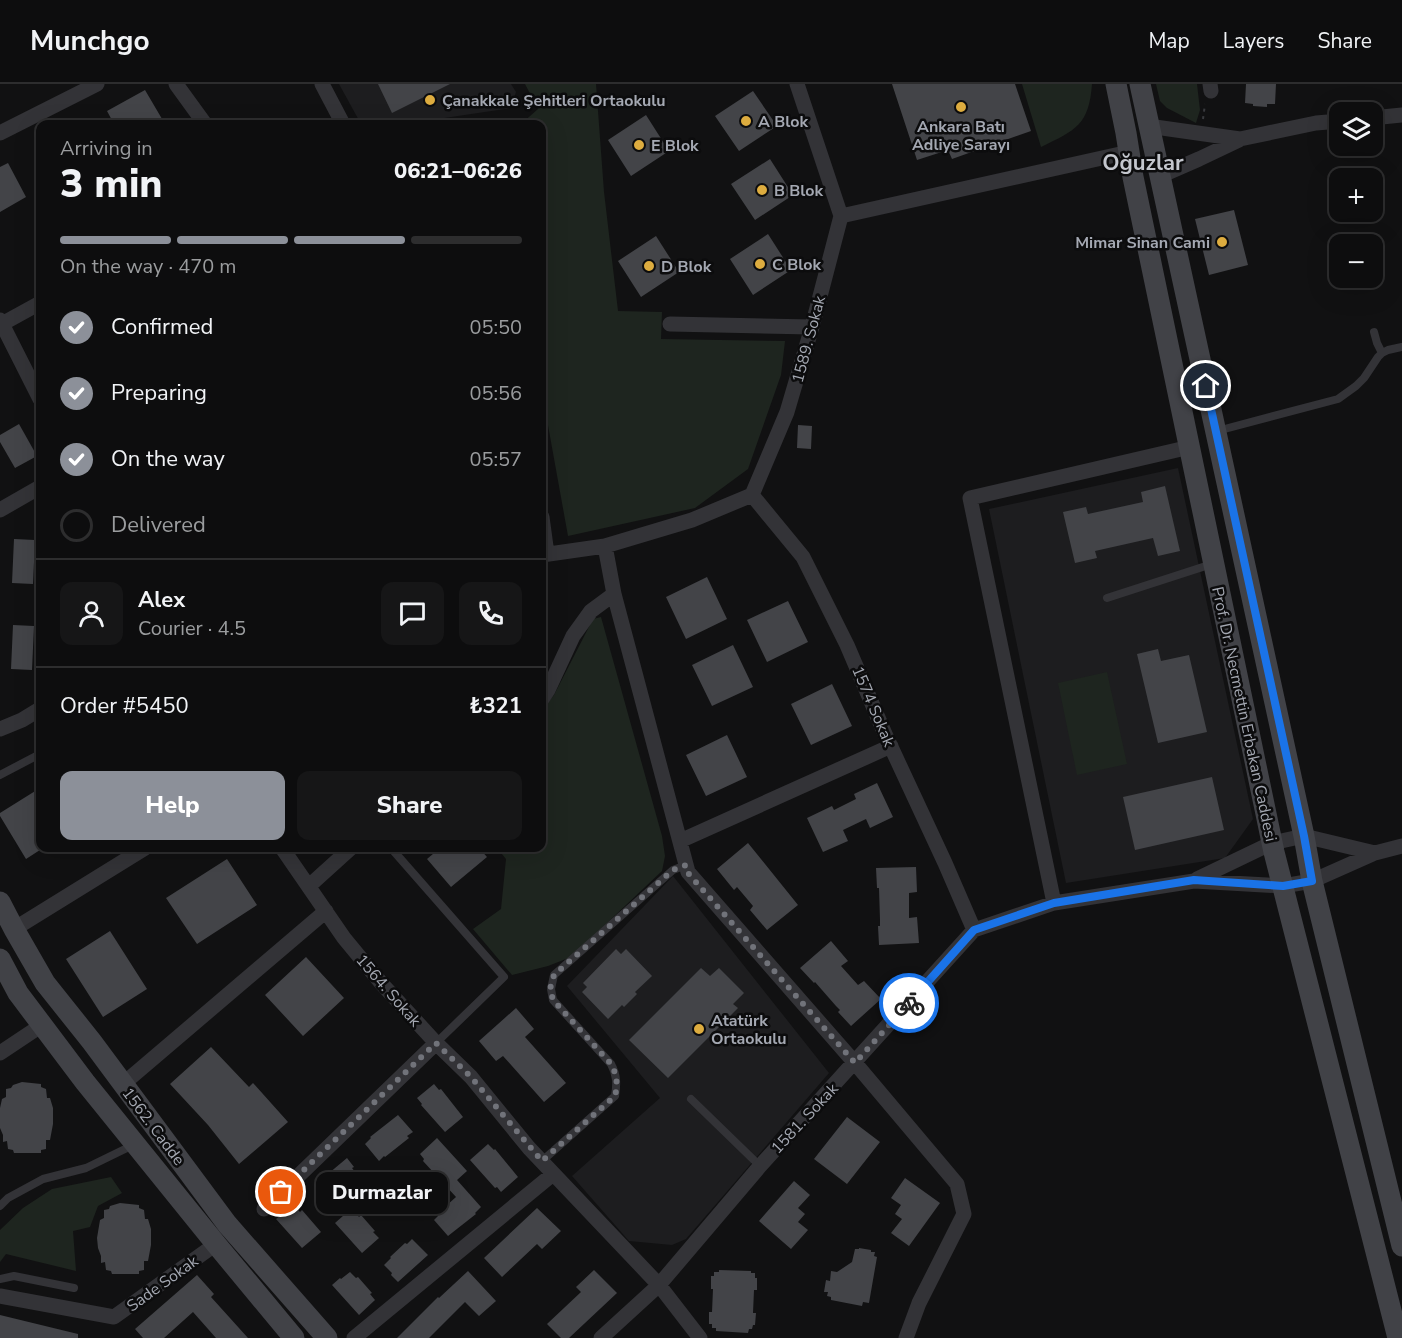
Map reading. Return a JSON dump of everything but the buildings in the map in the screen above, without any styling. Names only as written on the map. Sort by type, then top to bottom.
[{"type":"main road","name":"Prof. Dr. Necmettin Erbakan Caddesi","points":[[1116,84],[1135,188],[1272,843],[1398,1338]]},
{"type":"main road","name":"Prof. Dr. Necmettin Erbakan Caddesi","points":[[1140,84],[1312,881],[1402,1246]]},
{"type":"main road","name":"1562. Cadde","points":[[0,902],[45,983],[227,1224],[327,1338]]},
{"type":"main road","name":"1562. Cadde","points":[[0,959],[18,993],[42,1026],[134,1143],[294,1338]]},
{"type":"street","points":[[0,133],[97,84]]},
{"type":"street","points":[[176,84],[202,120]]},
{"type":"street","points":[[322,84],[341,120]]},
{"type":"street","points":[[797,84],[841,216],[1129,152]]},
{"type":"street","points":[[1383,117],[1402,115]]},
{"type":"street","points":[[1160,176],[1240,139],[1329,122]]},
{"type":"street","points":[[1148,126],[1240,139]]},
{"type":"street","name":"1589. Sokak","points":[[752,495],[787,411],[841,216]]},
{"type":"street","points":[[36,305],[1,323],[36,391]]},
{"type":"street","points":[[670,324],[812,327]]},
{"type":"street","points":[[1054,903],[970,498],[1190,447]]},
{"type":"street","points":[[0,510],[36,489]]},
{"type":"street","points":[[546,555],[605,546],[692,520],[752,495]]},
{"type":"street","name":"1574 Sokak","points":[[752,495],[803,557],[847,645],[974,930]]},
{"type":"street","points":[[605,546],[614,594],[688,873],[855,1063],[957,1184],[964,1214],[919,1303],[906,1338]]},
{"type":"street","points":[[546,693],[573,636],[591,611],[614,594]]},
{"type":"street","points":[[0,729],[36,713]]},
{"type":"street","points":[[680,841],[891,746]]},
{"type":"street","points":[[1194,880],[1272,843],[1304,836],[1375,853]]},
{"type":"street","points":[[1194,880],[1283,886],[1312,881],[1375,853],[1402,846]]},
{"type":"street","points":[[14,929],[139,852]]},
{"type":"street","name":"1564. Sokak","points":[[285,852],[344,938],[382,984],[471,1077],[542,1161],[659,1285],[700,1338]]},
{"type":"street","points":[[309,886],[347,852]]},
{"type":"street","name":"1581. Sokak","points":[[601,1338],[659,1285],[760,1166],[974,930],[1054,903],[1194,880]]},
{"type":"street","points":[[123,1084],[326,911]]},
{"type":"street","points":[[0,1053],[42,1026]]},
{"type":"street","points":[[264,1209],[436,1043]]},
{"type":"street","points":[[354,1338],[554,1174]]},
{"type":"street","name":"Sade Sokak","points":[[0,1296],[114,1317],[216,1244]]},
{"type":"lane","points":[[1374,332],[1382,353]]},
{"type":"lane","points":[[1216,431],[1338,399],[1364,378],[1382,353],[1402,347]]},
{"type":"lane","points":[[1107,598],[1214,564]]},
{"type":"lane","points":[[0,775],[36,756]]},
{"type":"lane","points":[[395,852],[504,977],[436,1043]]},
{"type":"lane","points":[[542,1161],[615,1096],[616,1088],[611,1064],[553,1000],[550,989],[554,975],[673,870],[686,865]]},
{"type":"lane","points":[[691,1099],[760,1166]]},
{"type":"lane","points":[[0,1206],[8,1198],[43,1179],[86,1167],[134,1143]]},
{"type":"lane","points":[[0,1279],[14,1276],[74,1288]]},
{"type":"path","points":[[1200,134],[1206,98],[1211,87]]},
{"type":"shaded area","name":"Çanakkale Şehitleri Ortaokulu","points":[[339,84],[511,84],[516,92],[511,108],[431,120],[359,120]]},
{"type":"shaded area","points":[[525,84],[596,84],[604,192],[618,311],[662,312],[661,339],[785,341],[781,375],[748,469],[695,508],[568,536],[546,414],[546,120],[526,120],[538,109]]},
{"type":"shaded area","points":[[1022,84],[1092,84],[1088,109],[1072,130],[1041,147]]},
{"type":"shaded area","points":[[1156,84],[1197,84],[1200,110],[1196,123],[1167,108],[1160,101]]},
{"type":"shaded area","points":[[1178,468],[1253,819],[1225,858],[1066,883],[989,509]]},
{"type":"shaded area","points":[[601,617],[662,836],[665,856],[662,871],[571,957],[548,966],[512,975],[473,929],[501,909],[506,859],[500,852],[546,852],[546,705],[554,695],[593,619]]},
{"type":"shaded area","points":[[1107,672],[1127,764],[1077,775],[1058,683]]},
{"type":"shaded area","name":"Atatürk Ortaokulu","points":[[673,876],[829,1073],[686,1239],[672,1245],[629,1241],[572,1176],[660,1098],[567,986]]},
{"type":"shaded area","points":[[111,1177],[122,1193],[98,1206],[90,1227],[73,1231],[76,1271],[6,1254],[0,1262],[0,1230],[23,1208],[52,1189]]},
{"type":"way so far","points":[[281,1192],[436,1043],[471,1077],[542,1161],[615,1096],[617,1080],[611,1064],[553,1000],[550,989],[554,975],[673,870],[686,865],[688,873],[855,1063],[909,1003]]},
{"type":"place","name":"Çanakkale Şehitleri Ortaokulu","points":[[430,100]]},
{"type":"place","name":"Ankara Batı Adliye Sarayı","points":[[961,107]]},
{"type":"place","name":"A Blok","points":[[746,121]]},
{"type":"place","name":"E Blok","points":[[639,145]]},
{"type":"place","name":"B Blok","points":[[762,190]]},
{"type":"place","name":"Mimar Sinan Cami","points":[[1222,242]]},
{"type":"place","name":"C Blok","points":[[760,264]]},
{"type":"place","name":"D Blok","points":[[649,266]]},
{"type":"place","name":"Atatürk Ortaokulu","points":[[699,1029]]},
{"type":"place","name":"Durmazlar","points":[[281,1192]]},
{"type":"district","name":"Oğuzlar","points":[[1143,162]]},
{"type":"route","points":[[909,1003],[974,930],[1054,903],[1194,880],[1283,886],[1312,881],[1206,386]]}]
